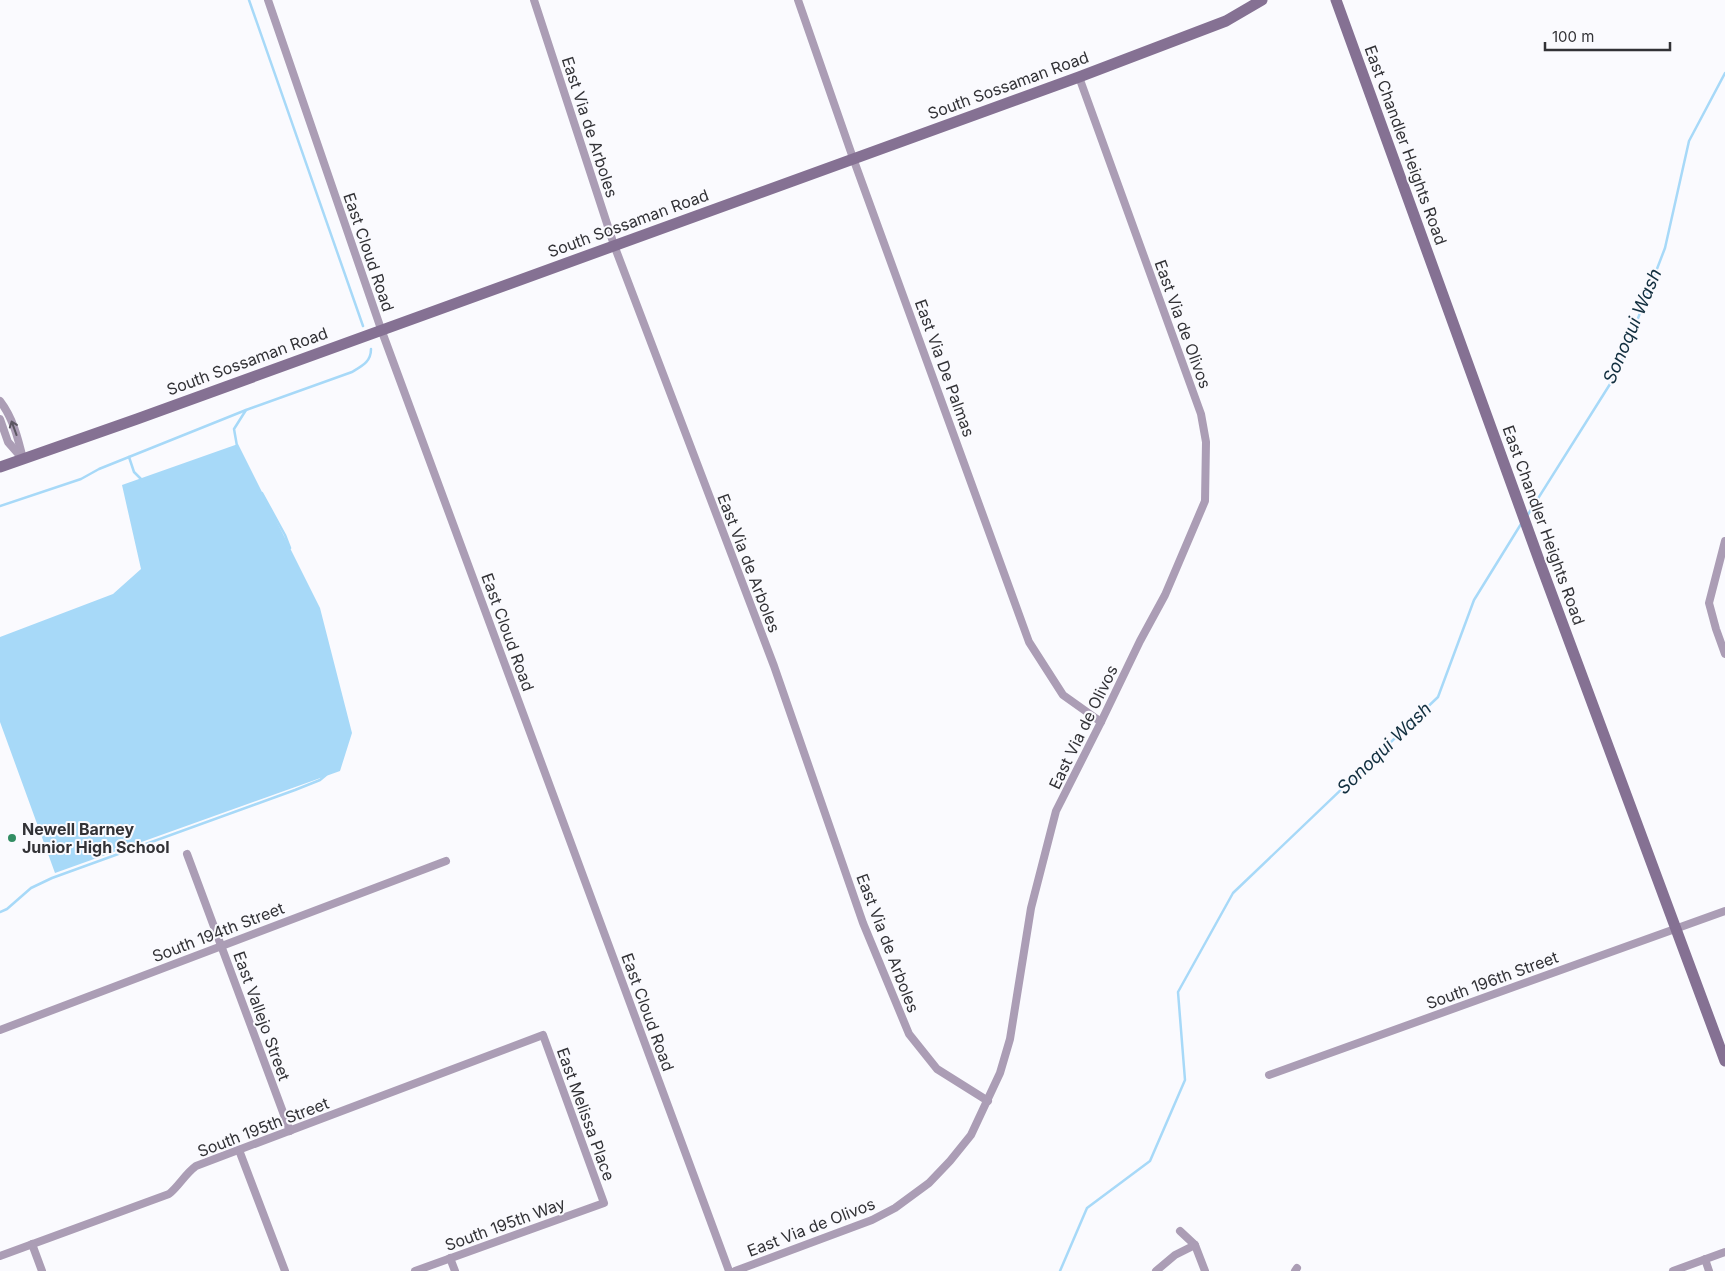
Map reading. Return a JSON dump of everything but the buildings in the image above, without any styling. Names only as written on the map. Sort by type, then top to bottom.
[{"type":"main road","name":"South Sossaman Road","points":[[0,467],[138,419],[381,329],[1079,77],[1226,21],[1262,0]]},
{"type":"main road","name":"East Chandler Heights Road","points":[[1336,0],[1511,482],[1725,1061]]},
{"type":"street","name":"East Cloud Road","points":[[268,0],[381,329],[729,1271]]},
{"type":"street","name":"East Via de Arboles","points":[[534,0],[614,245],[774,666],[863,924],[909,1034],[938,1069],[988,1101]]},
{"type":"street","name":"East Via De Palmas","points":[[798,0],[853,158],[1029,642],[1063,695],[1101,722]]},
{"type":"street","name":"East Via de Olivos","points":[[735,1271],[872,1220],[895,1208],[929,1183],[950,1161],[971,1134],[1000,1074],[1010,1039],[1031,908],[1056,811],[1140,641],[1165,595],[1205,500],[1206,442],[1201,414],[1079,77]]},
{"type":"street","points":[[0,401],[8,412],[23,458]]},
{"type":"street","points":[[0,419],[8,442],[23,458]]},
{"type":"street","points":[[1725,541],[1710,603],[1716,629],[1725,654]]},
{"type":"street","name":"East Vallejo Street","points":[[188,854],[290,1131]]},
{"type":"street","name":"South 194th Street","points":[[0,1030],[446,861]]},
{"type":"street","name":"South 196th Street","points":[[1269,1075],[1725,911]]},
{"type":"street","name":"South 195th Street","points":[[0,1256],[169,1194],[196,1166],[543,1035]]},
{"type":"street","name":"East Melissa Place","points":[[543,1035],[604,1203]]},
{"type":"street","points":[[239,1150],[284,1271]]},
{"type":"street","name":"South 195th Way","points":[[415,1271],[604,1203]]},
{"type":"street","points":[[1180,1231],[1195,1245],[1205,1271]]},
{"type":"street","points":[[32,1244],[42,1271]]},
{"type":"street","points":[[1156,1271],[1174,1255],[1195,1245]]},
{"type":"street","points":[[1673,1271],[1725,1252]]},
{"type":"street","points":[[450,1258],[455,1271]]},
{"type":"street","points":[[1705,1260],[1709,1271]]},
{"type":"water","points":[[238,444],[320,608],[352,733],[340,771],[55,873],[0,722],[0,637],[113,594],[141,569],[122,485]]},
{"type":"waterway","points":[[249,0],[363,326]]},
{"type":"waterway","name":"Sonoqui Wash","points":[[1527,516],[1617,373],[1665,248],[1689,141],[1725,73]]},
{"type":"waterway","points":[[0,506],[81,479],[99,469],[246,410],[352,372],[368,360],[371,349]]},
{"type":"waterway","points":[[237,446],[234,429],[246,410]]},
{"type":"waterway","points":[[129,457],[134,472],[141,479]]},
{"type":"waterway","points":[[262,493],[290,548]]},
{"type":"waterway","name":"Sonoqui Wash","points":[[1060,1271],[1087,1208],[1150,1161],[1185,1080],[1178,992],[1233,893],[1438,697],[1474,600],[1521,524]]},
{"type":"waterway","points":[[0,912],[7,909],[31,888],[52,878],[295,790],[320,780],[326,775]]},
{"type":"place","name":"Newell Barney Junior High School","points":[[12,838]]}]
